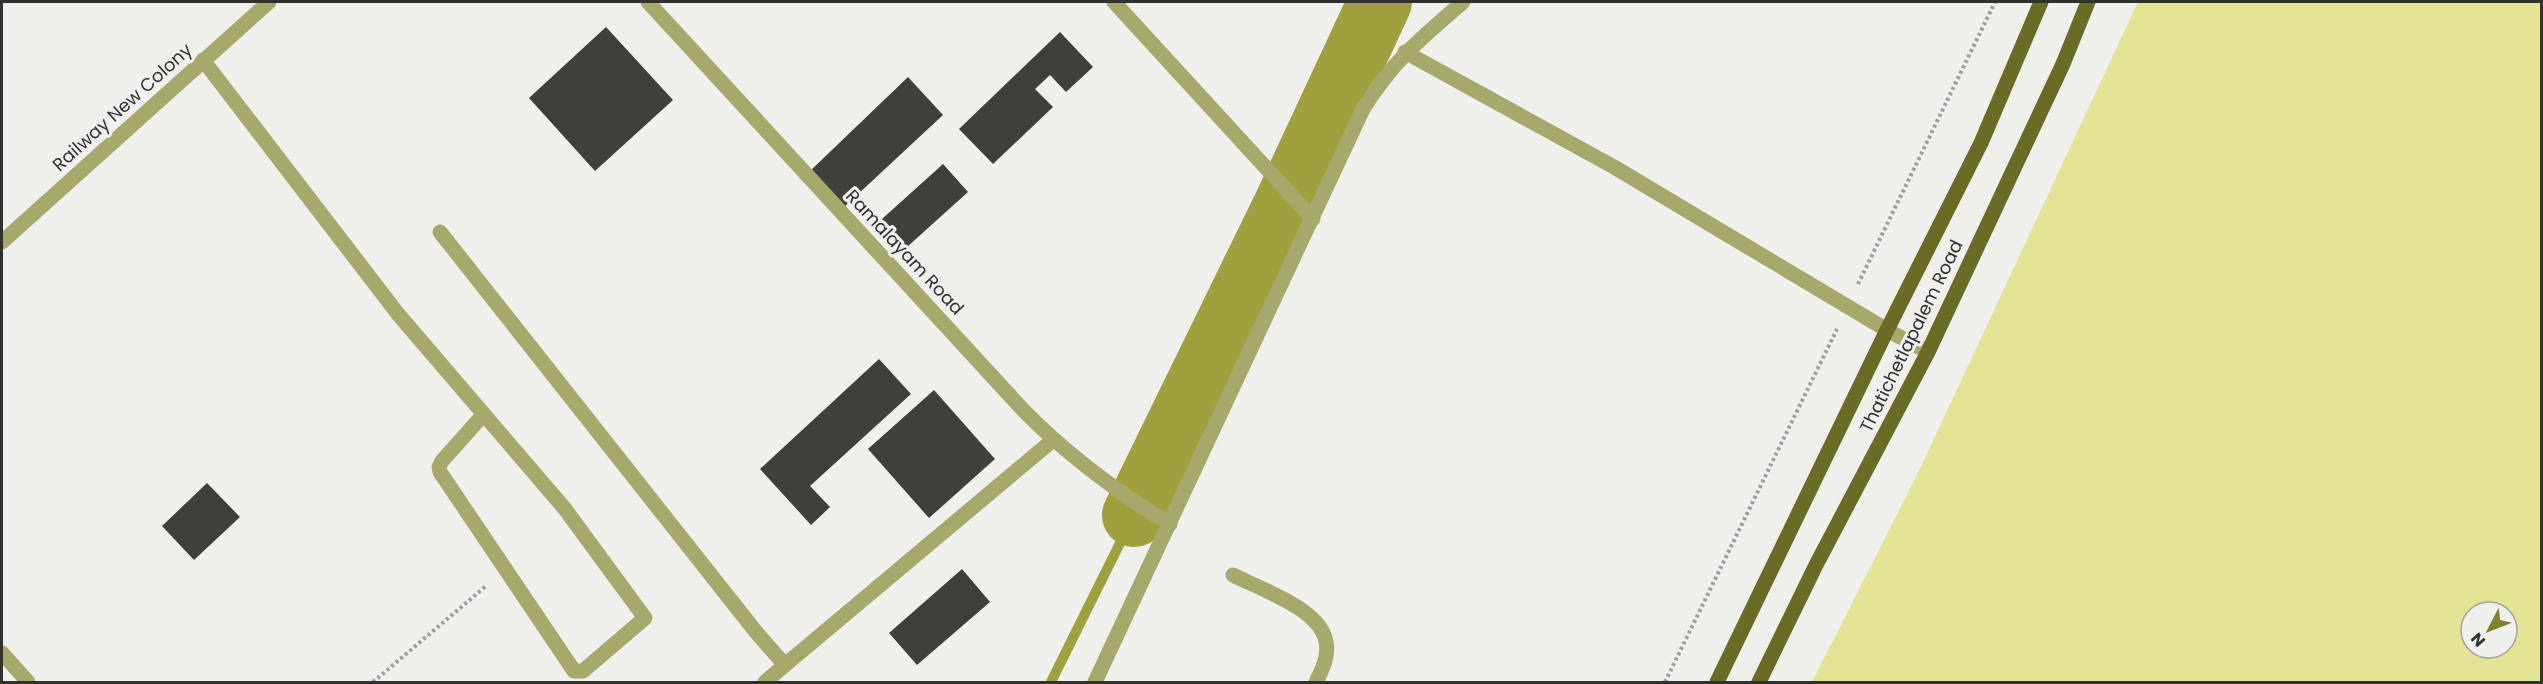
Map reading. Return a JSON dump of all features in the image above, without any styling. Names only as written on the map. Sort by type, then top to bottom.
[{"type":"main road","name":"Thatichetlapalem Road","points":[[1717,682],[1887,330],[1981,143],[2041,2]]},
{"type":"main road","name":"Thatichetlapalem Road","points":[[1759,682],[1816,566],[1928,352],[2063,64],[2088,2]]},
{"type":"street","name":"Railway New Colony","points":[[2,242],[269,2]]},
{"type":"street","name":"Ramalayam Road","points":[[648,2],[1025,412],[1053,440],[1128,499],[1170,524]]},
{"type":"street","points":[[1114,2],[1313,219]]},
{"type":"street","points":[[1095,682],[1364,109],[1381,79],[1405,52],[1463,2]]},
{"type":"street","points":[[1405,52],[1614,167],[1887,330],[1928,352]]},
{"type":"street","points":[[203,60],[398,314],[565,509],[645,618],[582,671],[574,671],[439,467],[483,415]]},
{"type":"street","points":[[440,232],[750,624],[785,665]]},
{"type":"street","points":[[765,682],[1053,440]]},
{"type":"street","points":[[1233,575],[1296,606],[1317,622],[1326,641],[1326,663],[1316,682]]},
{"type":"street","points":[[2,653],[28,682]]},
{"type":"path","points":[[1665,682],[1995,2]]},
{"type":"path","points":[[373,682],[507,568]]},
{"type":"green space","points":[[2138,2],[2541,2],[2541,682],[1812,682],[1918,473]]},
{"type":"building","points":[[606,27],[673,100],[595,171],[529,98]]},
{"type":"building","points":[[1060,32],[1093,67],[1066,92],[1050,75],[1035,89],[1053,107],[993,164],[959,129]]},
{"type":"building","points":[[908,77],[943,115],[842,209],[808,173]]},
{"type":"building","points":[[943,164],[968,192],[907,247],[882,219]]},
{"type":"building","points":[[879,359],[911,394],[810,486],[830,507],[811,525],[760,469]]},
{"type":"building","points":[[934,390],[995,459],[929,518],[868,449]]},
{"type":"building","points":[[207,483],[240,517],[194,560],[162,526]]},
{"type":"building","points":[[962,569],[990,602],[917,665],[889,633]]},
{"type":"waterway","points":[[1134,515],[1285,206],[1380,2]]},
{"type":"waterway","points":[[1051,682],[1134,515]]}]
